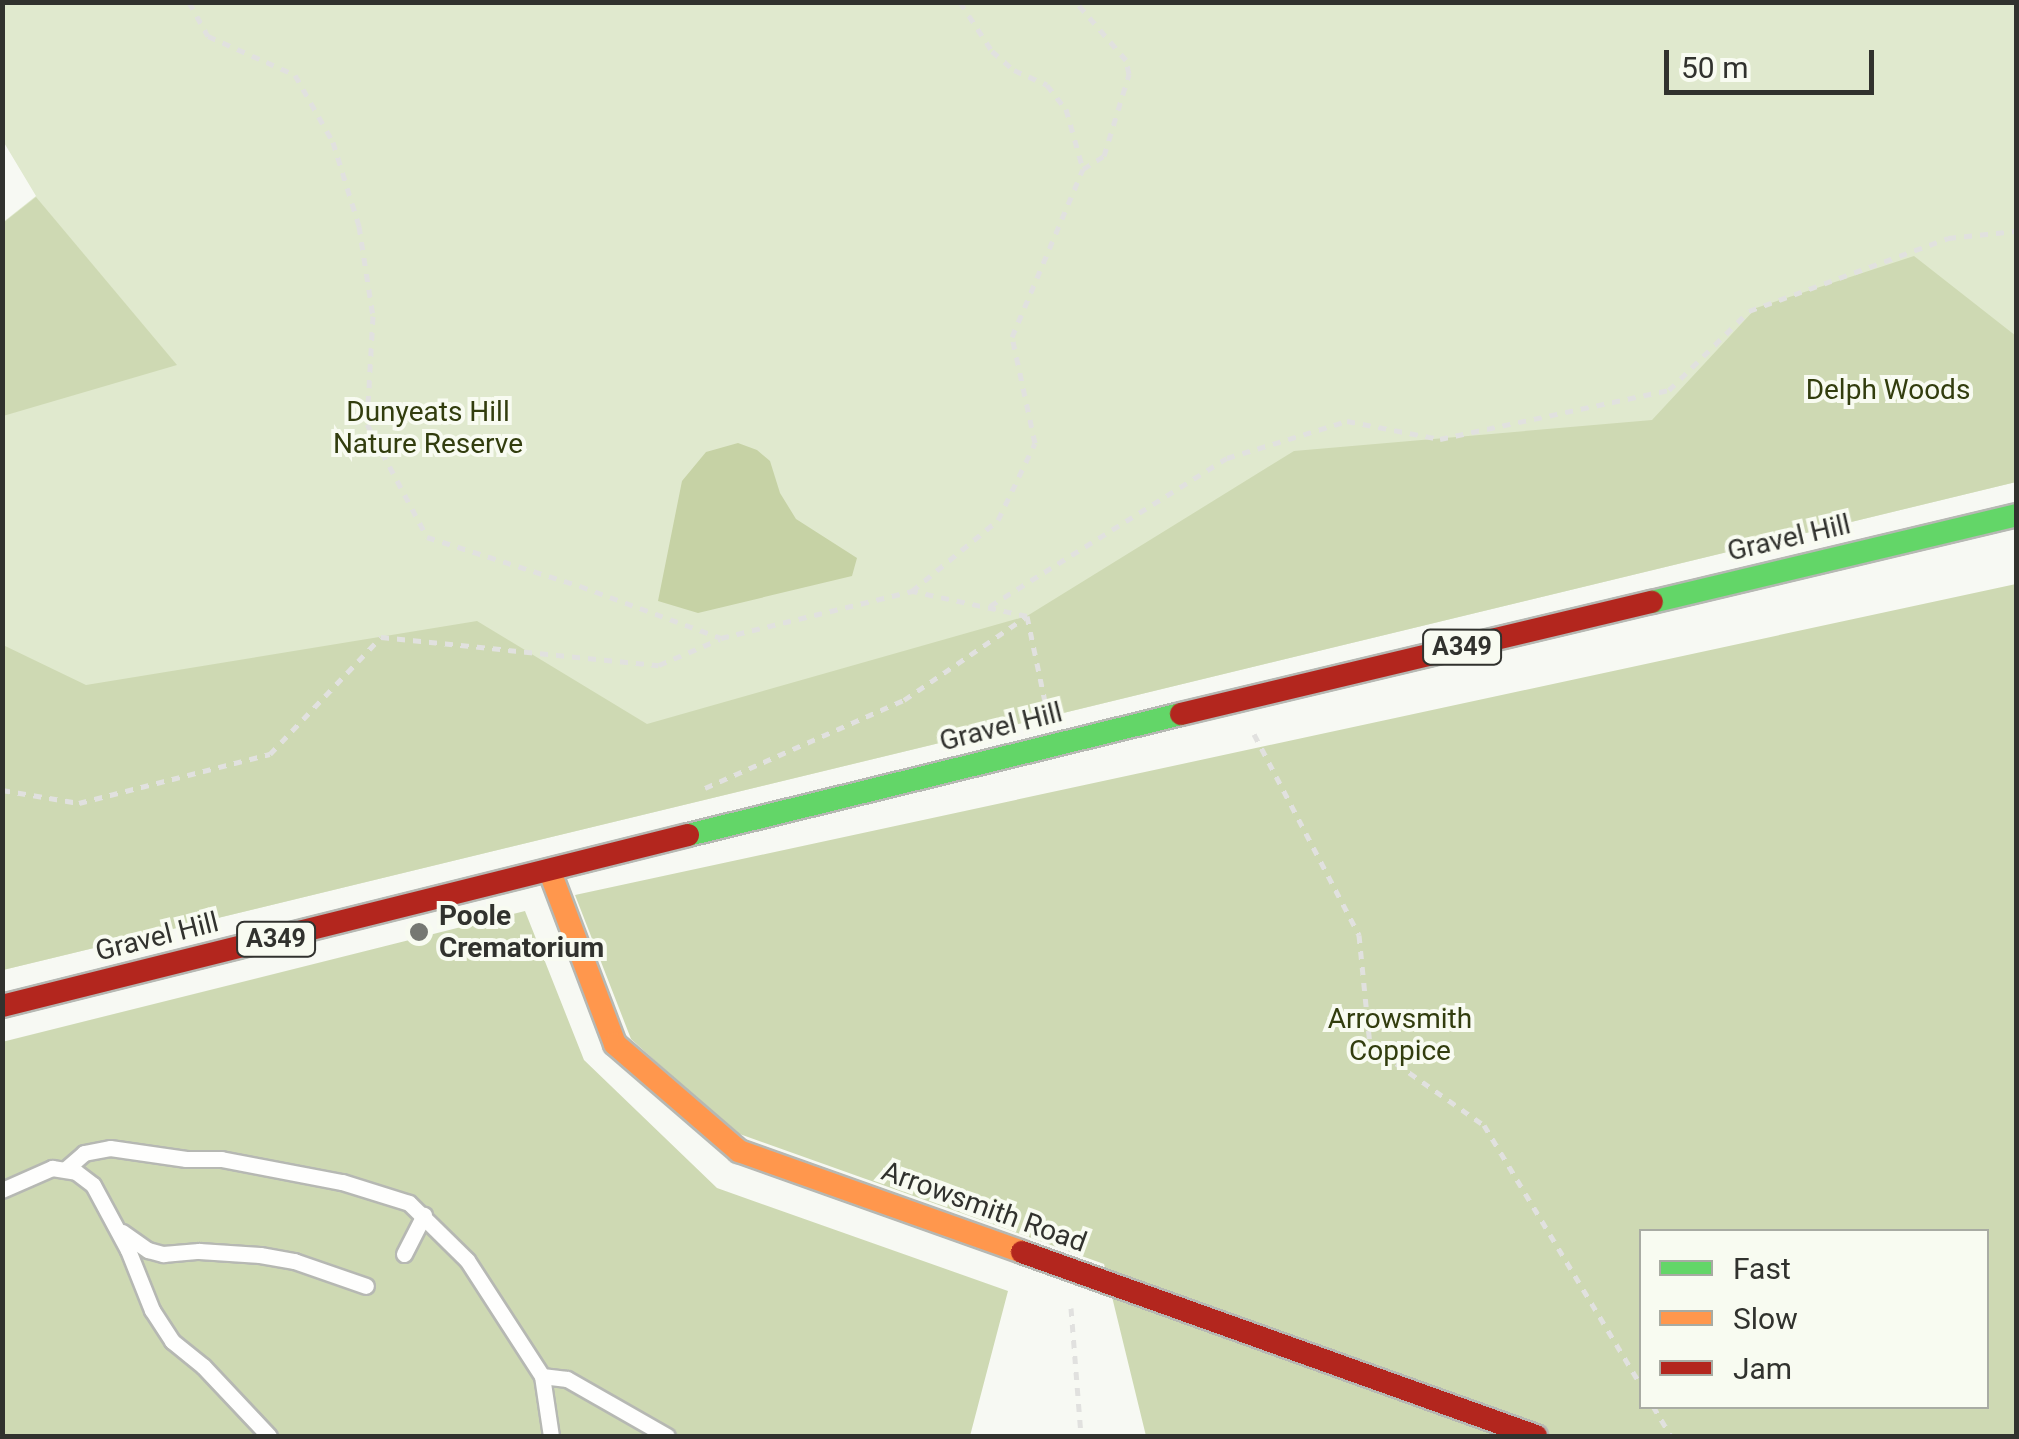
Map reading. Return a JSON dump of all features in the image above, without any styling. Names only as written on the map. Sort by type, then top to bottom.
[{"type":"main road","name":"Gravel Hill","points":[[2,1006],[1053,744],[2016,515]]},
{"type":"main road","name":"Arrowsmith Road","points":[[550,872],[616,1044],[683,1107],[739,1150],[1536,1436]]},
{"type":"lane","points":[[2,1190],[39,1172],[67,1168],[84,1154],[110,1148],[255,1163],[342,1182],[409,1203],[467,1260],[542,1376],[551,1436]]},
{"type":"lane","points":[[67,1168],[94,1186],[118,1230],[152,1310],[172,1341],[214,1377],[270,1436]]},
{"type":"lane","points":[[404,1254],[424,1216]]},
{"type":"lane","points":[[118,1230],[148,1250],[163,1254],[198,1250],[260,1255],[294,1261],[366,1286]]},
{"type":"lane","points":[[542,1376],[567,1379],[668,1436]]},
{"type":"path","points":[[189,2],[208,36],[295,75],[332,142],[359,226],[372,316],[367,424],[427,537],[721,638]]},
{"type":"path","points":[[960,2],[992,51],[1014,70],[1047,85],[1066,109],[1084,169]]},
{"type":"path","points":[[2,790],[79,803],[270,754],[381,636],[658,665],[721,638],[912,591],[998,520],[1035,444],[1012,337],[1084,169],[1104,156],[1129,74],[1126,60],[1076,2]]},
{"type":"path","points":[[988,608],[1227,458],[1347,421],[1440,439],[1669,390],[1749,310],[1948,238],[2016,231]]},
{"type":"path","points":[[912,591],[1027,616]]},
{"type":"path","points":[[1027,616],[1053,744]]},
{"type":"path","points":[[692,794],[904,700],[1027,616]]},
{"type":"path","points":[[1237,701],[1359,935],[1370,1045],[1484,1125],[1639,1383]]},
{"type":"path","points":[[1069,1270],[1080,1436]]},
{"type":"path","points":[[1655,1409],[1671,1436]]},
{"type":"green space","name":"Dunyeats Hill Nature Reserve","points":[[3,3],[2016,3],[2016,482],[3,970],[2,223],[36,196],[3,141]]},
{"type":"green space","points":[[36,197],[177,365],[3,416],[3,223]]},
{"type":"green space","name":"Delph Woods","points":[[1914,256],[2016,336],[2016,482],[3,970],[3,645],[86,685],[477,621],[647,724],[1027,616],[1294,451],[1652,420],[1756,308]]},
{"type":"green space","name":"Arrowsmith Coppice","points":[[2016,584],[2016,1436],[1146,1436],[1104,1264],[734,1132],[631,1039],[575,895]]},
{"type":"green space","points":[[525,911],[584,1060],[717,1188],[1008,1291],[970,1436],[3,1436],[2,1042]]},
{"type":"shaded area","points":[[738,443],[757,450],[770,461],[780,493],[796,519],[857,558],[852,576],[698,613],[658,601],[682,481],[706,452]]},
{"type":"traffic: fast","points":[[1652,602],[2016,515]]},
{"type":"traffic: fast","points":[[688,835],[1181,714]]},
{"type":"traffic: slow","points":[[550,872],[615,1044],[739,1151],[1022,1252]]},
{"type":"traffic: jam","points":[[1181,714],[1652,602]]},
{"type":"traffic: jam","points":[[2,1006],[688,835]]},
{"type":"traffic: jam","points":[[1022,1252],[1536,1436]]},
{"type":"place","name":"Poole Crematorium","points":[[419,932]]}]
